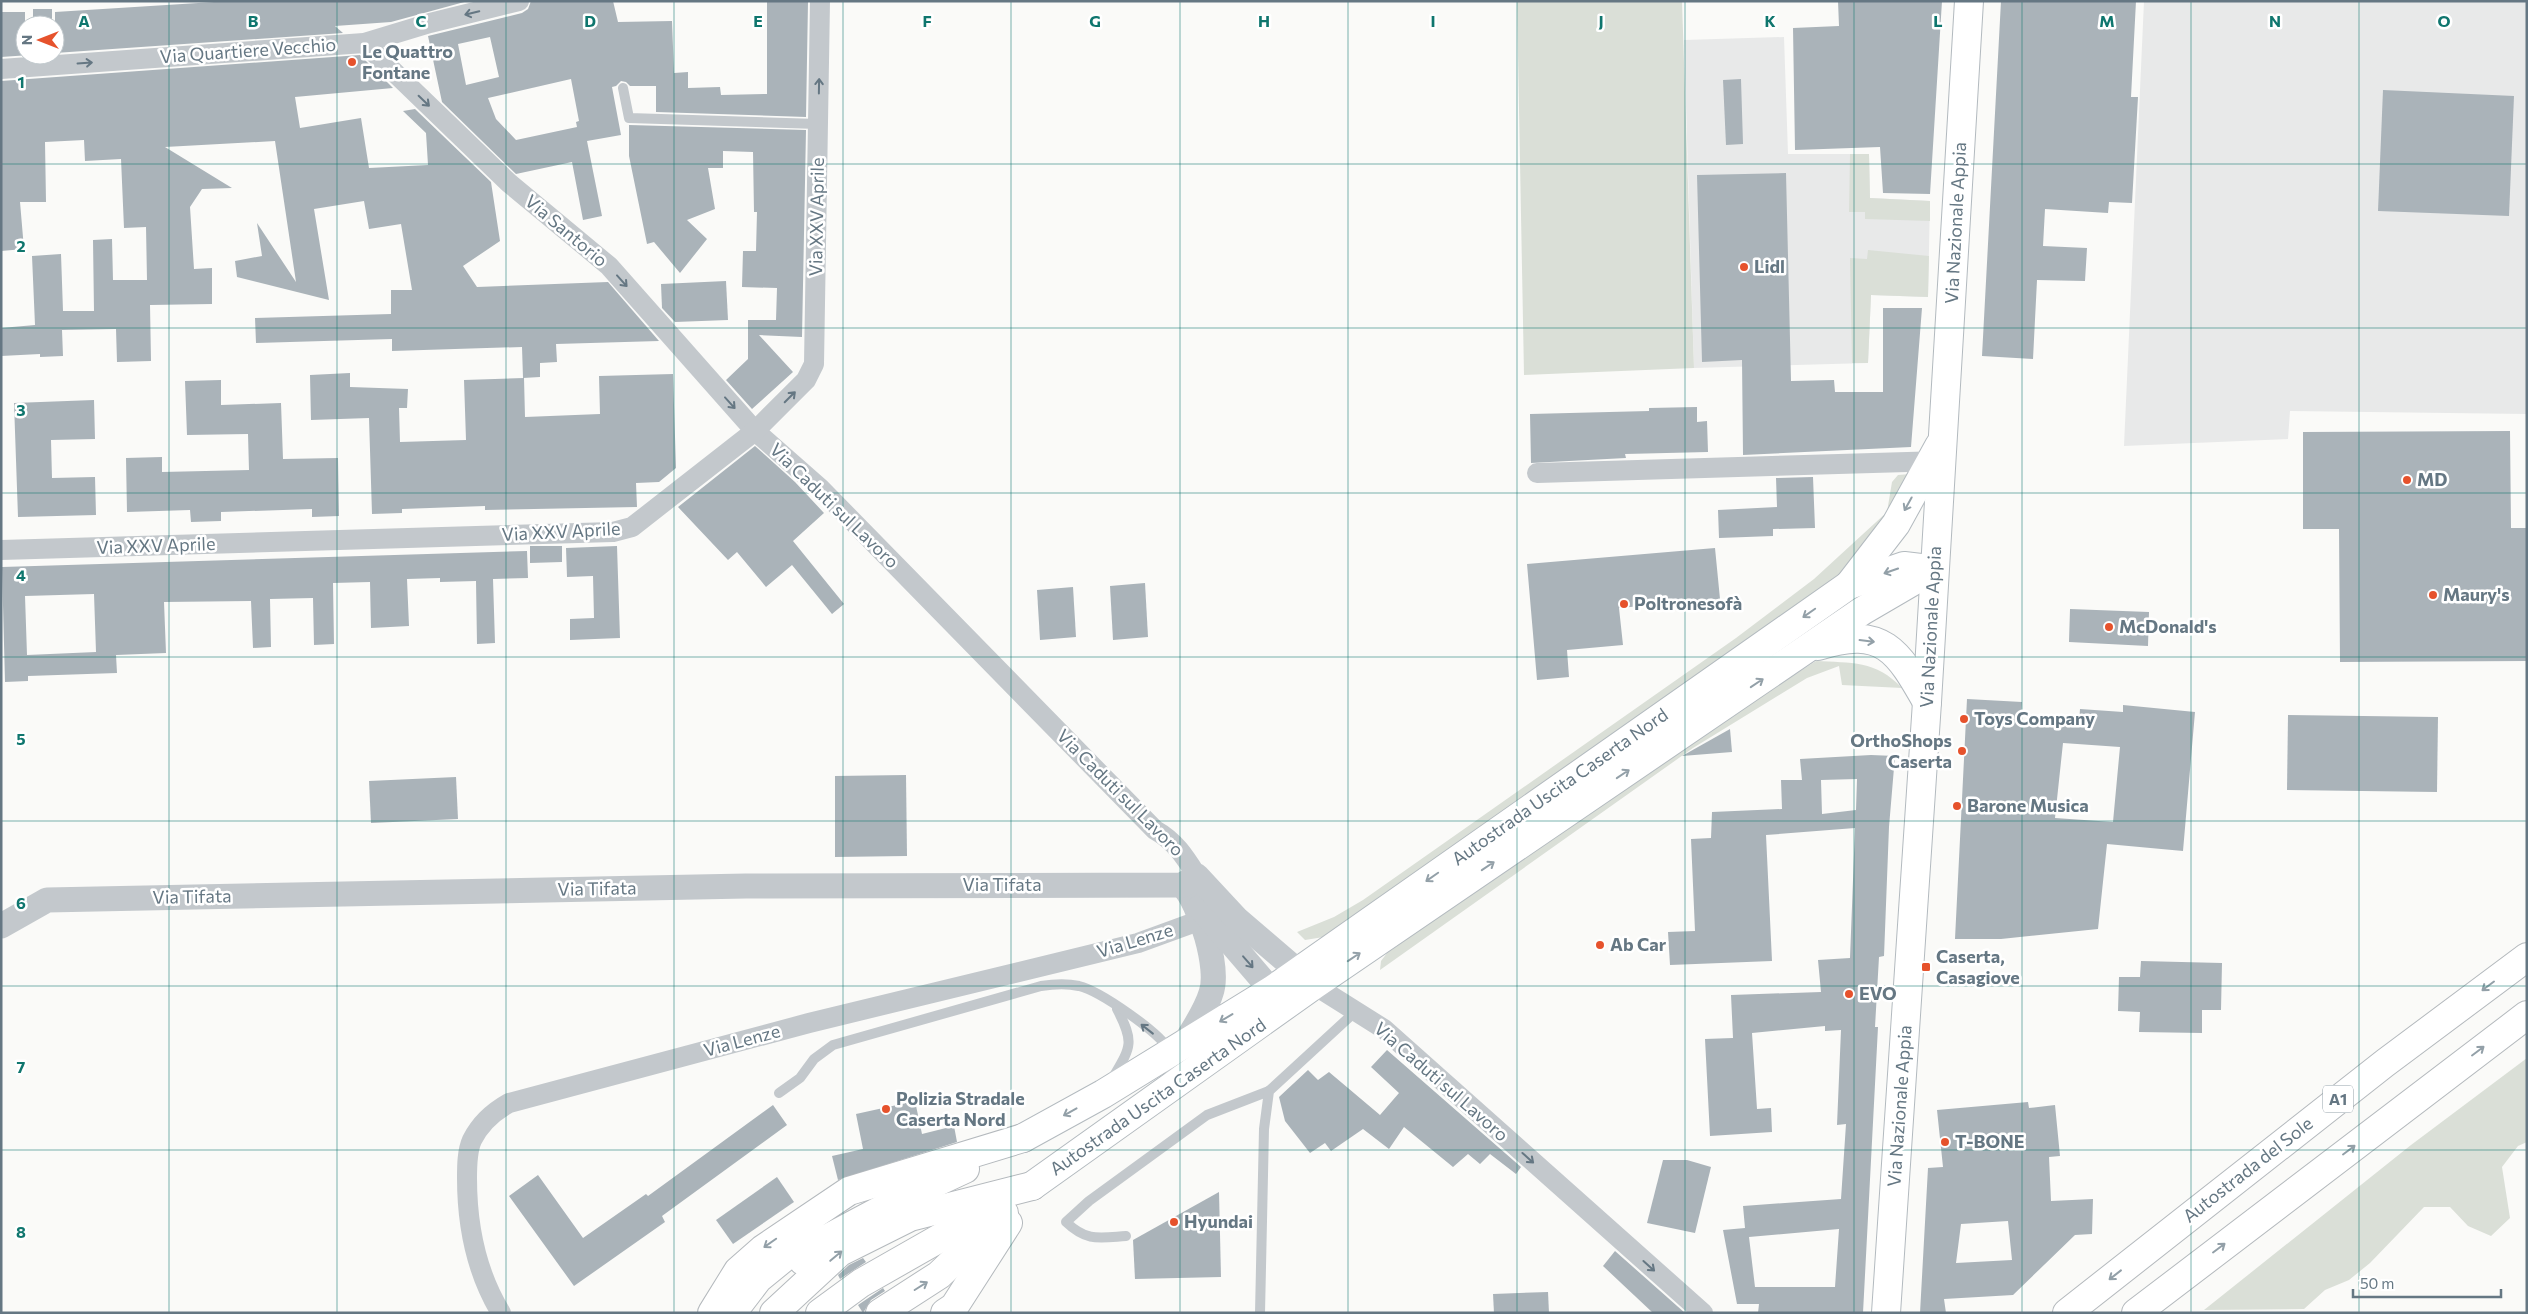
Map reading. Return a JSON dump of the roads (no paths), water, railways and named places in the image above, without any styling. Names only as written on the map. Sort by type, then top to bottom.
[{"type":"main road","name":"Via Nazionale Appia","points":[[1886,1313],[1927,702],[1939,453],[1969,1]]},
{"type":"main road","points":[[1849,585],[1896,524],[1939,453]]},
{"type":"main road","points":[[1849,585],[1904,566],[1934,569]]},
{"type":"main road","points":[[1803,652],[1862,611],[1934,569]]},
{"type":"main road","name":"Autostrada Uscita Caserta Nord","points":[[1033,1180],[1197,1070],[1287,984],[1849,585]]},
{"type":"main road","points":[[1803,652],[1834,641],[1870,639],[1896,652],[1927,702]]},
{"type":"main road","name":"Autostrada Uscita Caserta Nord","points":[[1022,1138],[1103,1094],[1179,1046],[1287,984],[1803,652]]},
{"type":"main road","name":"Autostrada del Sole","points":[[2067,1313],[2385,1063],[2527,957]]},
{"type":"main road","points":[[2136,1313],[2527,1015]]},
{"type":"main road","points":[[712,1313],[738,1271],[762,1249],[848,1191],[1022,1138]]},
{"type":"main road","points":[[732,1313],[758,1278],[822,1226],[888,1189],[1022,1138]]},
{"type":"main road","points":[[750,1313],[766,1294],[830,1237],[1022,1138]]},
{"type":"main road","points":[[774,1313],[840,1252],[910,1217],[1033,1180]]},
{"type":"main road","points":[[793,1313],[851,1268],[916,1231],[1033,1180]]},
{"type":"main road","points":[[820,1313],[861,1283],[1033,1180]]},
{"type":"main road","points":[[850,1313],[930,1260],[1033,1180]]},
{"type":"main road","points":[[880,1313],[939,1275],[1033,1180]]},
{"type":"main road","points":[[912,1313],[946,1291],[1033,1180]]},
{"type":"main road","points":[[945,1313],[954,1307],[1033,1180]]},
{"type":"street","name":"Via Quartiere Vecchio","points":[[1,69],[364,43],[430,23],[519,1]]},
{"type":"street","name":"Via XXV Aprile","points":[[1,550],[613,532],[632,527],[755,431],[806,380],[814,364],[820,1]]},
{"type":"street","name":"Via Santorio","points":[[364,43],[509,183],[609,266],[755,431]]},
{"type":"street","name":"Via Caduti sul Lavoro","points":[[755,431],[820,488],[1155,830],[1168,837],[1183,853],[1205,905],[1287,984],[1356,1012],[1384,1028],[1703,1313]]},
{"type":"street","points":[[1537,473],[1939,453]]},
{"type":"street","name":"Via Tifata","points":[[1,926],[47,900],[736,887],[1205,905]]},
{"type":"street","points":[[1205,905],[1287,984]]},
{"type":"street","name":"Autostrada Uscita Caserta Nord","points":[[1179,1046],[1212,992],[1213,970],[1205,905]]},
{"type":"street","name":"Via Lenze","points":[[501,1313],[490,1295],[476,1257],[468,1212],[467,1165],[470,1142],[479,1127],[496,1110],[509,1103],[809,1023],[1138,943],[1205,905]]},
{"type":"lane","points":[[623,88],[629,118],[818,124]]},
{"type":"lane","points":[[779,1093],[800,1078],[814,1060],[833,1045],[1040,986],[1059,983],[1098,993],[1150,1030],[1179,1046],[1175,1065],[1169,1078],[1103,1122]]},
{"type":"lane","points":[[1103,1094],[1128,1053],[1130,1043],[1126,1026],[1115,1006]]},
{"type":"lane","points":[[1126,1236],[1096,1238],[1078,1234],[1066,1222],[1089,1201],[1207,1115],[1270,1091],[1356,1012]]},
{"type":"lane","points":[[1260,1313],[1264,1129],[1270,1091]]},
{"type":"place","name":"Le Quattro Fontane","points":[[352,62]]},
{"type":"place","name":"Lidl","points":[[1744,267]]},
{"type":"place","name":"MD","points":[[2407,480]]},
{"type":"place","name":"Maury's","points":[[2433,595]]},
{"type":"place","name":"Poltronesofà","points":[[1624,604]]},
{"type":"place","name":"McDonald's","points":[[2109,627]]},
{"type":"place","name":"Toys Company","points":[[1964,719]]},
{"type":"place","name":"OrthoShops Caserta","points":[[1962,751]]},
{"type":"place","name":"Barone Musica","points":[[1957,806]]},
{"type":"place","name":"Ab Car","points":[[1600,945]]},
{"type":"place","name":"Caserta, Casagiove","points":[[1926,967]]},
{"type":"place","name":"EVO","points":[[1849,994]]},
{"type":"place","name":"Polizia Stradale Caserta Nord","points":[[886,1109]]},
{"type":"place","name":"T-BONE","points":[[1945,1142]]},
{"type":"place","name":"Hyundai","points":[[1174,1222]]}]
